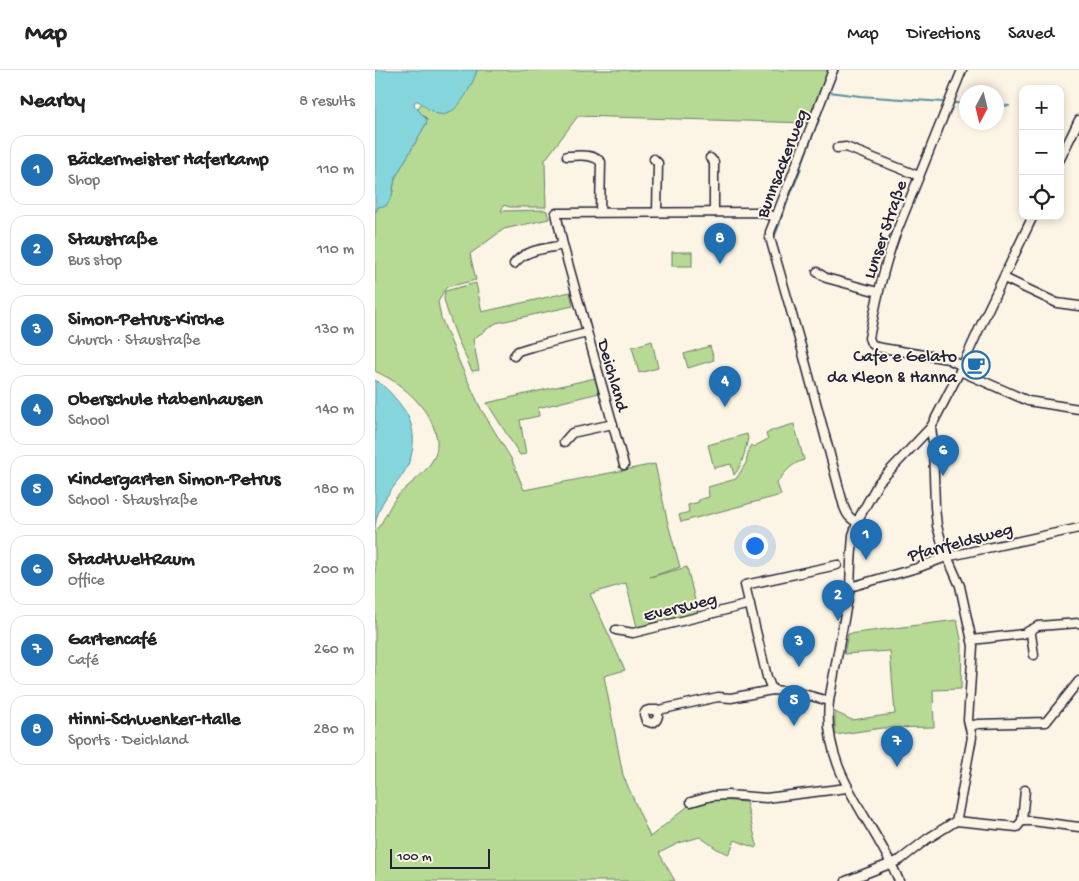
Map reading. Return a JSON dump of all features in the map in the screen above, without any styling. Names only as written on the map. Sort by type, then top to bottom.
[{"type":"street","name":"Bunnsackerweg","points":[[833,70],[770,232],[771,244],[799,338],[844,507],[851,519],[857,522]]},
{"type":"street","name":"Lunser Straße","points":[[961,368],[948,359],[876,347],[869,338],[887,258],[962,70]]},
{"type":"street","points":[[1064,152],[1079,120]]},
{"type":"street","name":"Lunser Straße","points":[[837,148],[846,147],[919,176]]},
{"type":"street","points":[[567,156],[591,156],[601,162],[600,212]]},
{"type":"street","points":[[710,158],[715,162],[714,212]]},
{"type":"street","points":[[653,159],[657,163],[657,212]]},
{"type":"street","name":"Deichland","points":[[624,465],[563,245],[556,213],[758,212],[776,217]]},
{"type":"street","points":[[899,881],[891,863],[847,788],[831,744],[828,723],[829,700],[850,587],[853,536],[857,522],[879,482],[931,427],[1031,220]]},
{"type":"street","points":[[515,264],[518,258],[525,254],[563,245]]},
{"type":"street","name":"Lunser Straße","points":[[817,272],[826,278],[878,292]]},
{"type":"street","points":[[1004,278],[1057,303],[1079,306]]},
{"type":"street","name":"Deichland","points":[[514,356],[518,351],[587,333]]},
{"type":"street","points":[[961,368],[1028,401],[1079,409]]},
{"type":"street","name":"Deichland","points":[[565,442],[572,433],[613,424]]},
{"type":"street","points":[[931,427],[937,526],[946,557],[960,586],[973,646],[968,720],[971,726],[972,737],[956,821]]},
{"type":"street","name":"Pfarrfeldsweg","points":[[850,587],[917,568],[946,557],[1079,528]]},
{"type":"street","points":[[772,690],[767,677],[745,585],[837,565]]},
{"type":"street","name":"Eversweg","points":[[616,630],[633,633],[750,604]]},
{"type":"street","points":[[972,640],[1023,634],[1038,626],[1079,623]]},
{"type":"street","points":[[1029,631],[1034,655]]},
{"type":"street","points":[[971,726],[978,724],[1046,722],[1079,681]]},
{"type":"street","points":[[659,710],[718,697],[731,698],[772,690],[796,692],[829,700]]},
{"type":"street","points":[[691,802],[712,796],[766,798],[847,788]]},
{"type":"street","points":[[846,881],[900,860],[927,839],[956,821],[1017,827],[1023,821],[1025,790]]},
{"type":"street","points":[[1023,821],[1079,827]]},
{"type":"green space","points":[[477,70],[830,70],[809,123],[578,116],[545,160],[546,207],[509,207],[504,205],[501,211],[545,210],[549,219],[504,229],[470,254],[476,280],[447,287],[438,302],[441,318],[461,366],[481,409],[512,460],[524,490],[655,464],[668,524],[680,567],[650,577],[687,567],[698,613],[637,627],[626,583],[590,594],[625,670],[604,676],[623,775],[650,837],[688,806],[720,800],[746,802],[757,845],[755,848],[735,840],[729,854],[717,849],[700,837],[679,843],[659,853],[675,881],[375,881],[375,531],[395,499],[428,467],[436,452],[437,442],[431,422],[419,403],[397,384],[375,371],[375,213],[378,207],[392,196],[395,178],[426,124],[427,119],[417,109],[422,103],[437,114],[475,76]]},
{"type":"green space","points":[[672,252],[692,252],[692,266],[672,266]]},
{"type":"green space","points":[[476,283],[482,312],[570,292],[573,306],[496,323],[473,339],[479,370],[472,371],[457,338],[444,299],[445,291]]},
{"type":"green space","points":[[652,341],[658,368],[639,373],[632,347]]},
{"type":"green space","points":[[710,346],[714,360],[688,368],[684,354]]},
{"type":"green space","points":[[595,378],[599,393],[538,408],[539,416],[520,420],[526,454],[520,455],[487,403]]},
{"type":"green space","points":[[794,424],[804,460],[789,468],[777,483],[781,495],[681,522],[679,515],[689,512],[688,505],[709,497],[708,487],[736,479],[746,463],[751,445],[753,447],[768,439],[766,434],[773,430]]},
{"type":"green space","points":[[747,434],[748,438],[740,467],[734,475],[731,464],[714,468],[708,445]]},
{"type":"green space","points":[[957,620],[962,644],[961,689],[933,690],[934,727],[882,728],[835,735],[835,712],[852,720],[895,714],[890,651],[844,654],[848,634]]},
{"type":"water","points":[[375,70],[477,70],[468,92],[451,112],[438,114],[415,101],[414,105],[427,120],[426,124],[395,178],[392,196],[386,206],[378,207],[375,213]]},
{"type":"water","points":[[375,380],[388,390],[405,411],[412,427],[413,444],[406,469],[381,506],[375,528]]},
{"type":"waterway","points":[[825,103],[835,77]]},
{"type":"waterway","points":[[829,92],[943,102]]},
{"type":"waterway","points":[[955,103],[959,103]]},
{"type":"waterway","points":[[1004,106],[1009,106]]},
{"type":"waterway","points":[[817,125],[823,108]]},
{"type":"waterway","points":[[803,161],[815,129]]},
{"type":"waterway","points":[[790,196],[801,168]]},
{"type":"waterway","points":[[782,217],[788,200]]},
{"type":"waterway","points":[[775,235],[780,223]]},
{"type":"place","name":"Hinni-Schwenker-Halle","points":[[720,264]]},
{"type":"place","name":"Cafe e Gelato da Kleon & Hanna","points":[[976,365]]},
{"type":"place","name":"Oberschule Habenhausen","points":[[725,407]]},
{"type":"place","name":"StadtWeltRaum","points":[[943,476]]},
{"type":"place","name":"Bäckermeister Haferkamp","points":[[866,560]]},
{"type":"place","name":"Staustraße","points":[[838,621]]},
{"type":"place","name":"Simon-Petrus-Kirche","points":[[799,667]]},
{"type":"place","name":"Kindergarten Simon-Petrus","points":[[794,726]]},
{"type":"place","name":"Gartencafé","points":[[897,767]]}]
